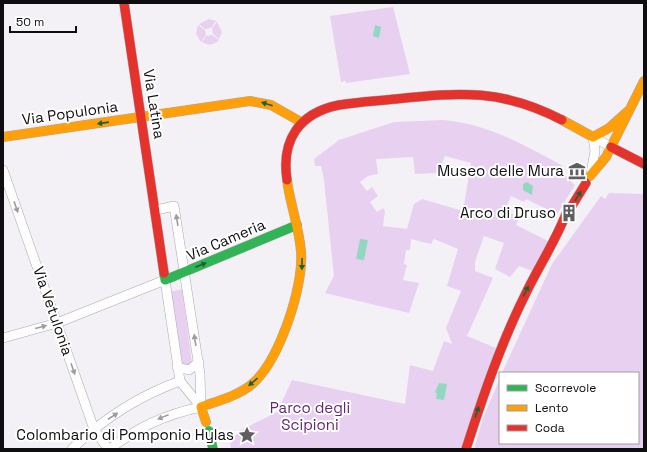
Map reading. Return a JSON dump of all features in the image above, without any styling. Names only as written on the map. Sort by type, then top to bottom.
[{"type":"street","name":"Via Latina","points":[[124,3],[156,210],[177,367],[180,381],[201,407]]},
{"type":"street","points":[[466,449],[480,404],[506,336],[526,292],[554,242],[568,212],[588,179],[606,157],[644,81]]},
{"type":"street","points":[[109,449],[132,433],[159,419],[201,407],[236,394],[255,382],[263,372],[291,311],[302,275],[302,256],[287,178],[286,160],[288,146],[302,122],[316,112],[338,105],[446,94],[475,93],[509,98],[528,104],[644,164]]},
{"type":"street","name":"Via Populonia","points":[[3,137],[255,101],[272,105],[302,122]]},
{"type":"street","points":[[593,137],[608,128],[628,111]]},
{"type":"street","points":[[588,179],[595,150],[593,137]]},
{"type":"street","name":"Via Vetulonia","points":[[3,170],[94,429],[109,449]]},
{"type":"street","points":[[156,210],[174,206],[199,362],[201,407],[208,426],[213,449]]},
{"type":"street","name":"Via Cameria","points":[[165,280],[297,225]]},
{"type":"street","points":[[3,338],[57,323],[165,280]]},
{"type":"street","points":[[177,367],[189,370],[199,362]]},
{"type":"street","points":[[72,449],[94,429],[127,407],[180,381]]},
{"type":"green space","points":[[393,7],[410,74],[346,83],[346,81],[341,82],[330,16]]},
{"type":"green space","points":[[209,19],[216,21],[211,28],[205,29],[199,24]]},
{"type":"green space","points":[[217,22],[222,32],[219,39],[213,34],[212,28]]},
{"type":"green space","points":[[198,25],[205,30],[206,35],[201,42],[196,34]]},
{"type":"green space","points":[[212,35],[219,40],[211,44],[202,42],[206,36]]},
{"type":"green space","name":"Parco degli Scipioni","points":[[443,120],[460,122],[491,131],[520,143],[563,166],[562,173],[575,185],[557,214],[526,199],[524,202],[511,196],[505,210],[519,218],[516,225],[550,242],[535,272],[519,266],[510,277],[495,269],[504,243],[484,236],[475,262],[475,271],[493,278],[467,336],[496,348],[461,449],[231,449],[230,444],[239,431],[277,412],[292,380],[405,404],[410,365],[433,371],[444,341],[452,344],[446,328],[461,291],[447,286],[458,249],[434,239],[431,244],[411,239],[410,250],[406,250],[404,264],[407,265],[403,280],[419,283],[409,313],[325,293],[334,276],[324,180],[321,166],[315,166],[314,159],[339,140],[394,122]],"holes":[[[445,156],[471,163],[463,211],[422,199],[414,204],[407,229],[383,226],[385,211],[383,208],[377,212],[370,202],[378,196],[372,187],[367,191],[360,182],[368,176],[378,174],[376,159],[413,157],[415,174],[438,173]]]},
{"type":"green space","points":[[609,193],[644,194],[644,449],[474,449],[483,418],[499,380],[499,444],[639,444],[639,372],[502,372],[552,264],[601,196],[605,199]]},
{"type":"green space","points":[[182,289],[192,363],[188,367],[180,366],[170,292]]},
{"type":"shaded area","points":[[375,25],[381,27],[379,38],[373,36]]},
{"type":"shaded area","points":[[527,182],[533,186],[532,195],[523,190],[523,184]]},
{"type":"shaded area","points":[[360,239],[368,240],[364,260],[356,259]]},
{"type":"shaded area","points":[[439,383],[447,384],[444,400],[436,399],[437,394],[435,392]]},
{"type":"traffic: fast","points":[[164,273],[165,280],[297,225]]},
{"type":"traffic: fast","points":[[209,431],[213,449]]},
{"type":"traffic: slow","points":[[590,176],[606,157],[644,81]]},
{"type":"traffic: slow","points":[[3,137],[250,101],[271,105],[301,122]]},
{"type":"traffic: slow","points":[[562,120],[593,137],[609,128],[628,111]]},
{"type":"traffic: slow","points":[[206,422],[201,407],[234,395],[251,385],[261,374],[271,359],[288,323],[298,284],[301,266],[301,251],[287,180]]},
{"type":"traffic: jam","points":[[124,3],[164,273]]},
{"type":"traffic: jam","points":[[287,180],[287,153],[290,141],[296,130],[313,114],[339,105],[441,95],[481,95],[520,103],[541,110],[562,120]]},
{"type":"traffic: jam","points":[[611,147],[644,164]]},
{"type":"traffic: jam","points":[[570,209],[586,183]]},
{"type":"traffic: jam","points":[[466,449],[508,331],[566,214]]},
{"type":"place","name":"Museo delle Mura","points":[[577,171]]},
{"type":"place","name":"Arco di Druso","points":[[569,213]]},
{"type":"place","name":"Colombario di Pomponio Hylas","points":[[247,435]]}]
